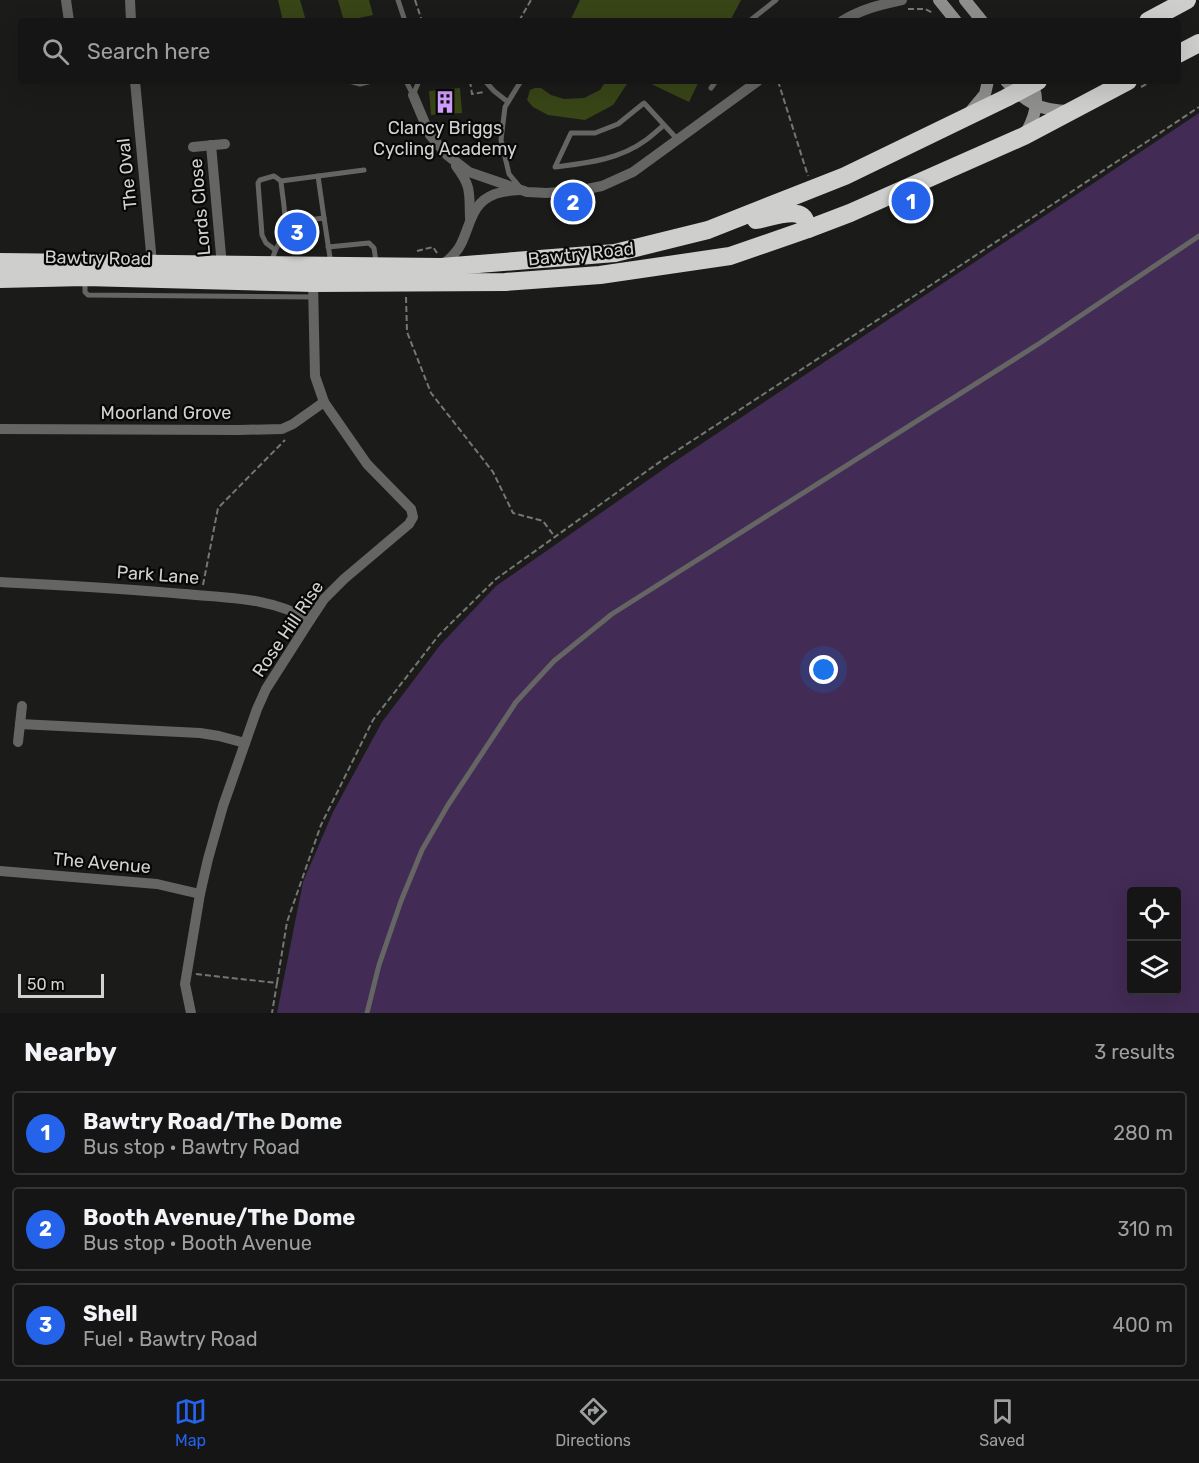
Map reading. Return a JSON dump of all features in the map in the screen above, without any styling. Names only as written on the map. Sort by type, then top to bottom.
[{"type":"highway","points":[[1154,18],[1187,0]]},
{"type":"highway","points":[[1181,52],[1199,43]]},
{"type":"highway","name":"Bawtry Road","points":[[0,262],[222,266],[273,258],[332,267],[441,267],[615,253],[708,230],[845,176],[965,118],[1025,84]]},
{"type":"highway","name":"Bawtry Road","points":[[0,279],[85,277],[200,281],[313,290],[428,283],[505,282],[600,275],[730,256],[850,213],[1024,136],[1122,84]]},
{"type":"highway","points":[[708,230],[795,212],[806,221],[808,229]]},
{"type":"street","points":[[66,0],[69,18]]},
{"type":"street","points":[[130,0],[131,18]]},
{"type":"street","points":[[847,18],[879,2],[902,0]]},
{"type":"street","points":[[939,0],[954,18]]},
{"type":"street","points":[[965,0],[980,18]]},
{"type":"street","name":"The Oval","points":[[135,84],[152,263]]},
{"type":"street","points":[[447,155],[469,172],[526,192],[547,193],[602,186],[633,172],[753,84]]},
{"type":"street","points":[[965,118],[985,94],[987,84]]},
{"type":"street","points":[[1025,84],[1036,106]]},
{"type":"street","points":[[1024,136],[1031,126],[1036,106],[1025,84]]},
{"type":"street","points":[[413,95],[430,135],[465,179],[469,189],[470,219]]},
{"type":"street","points":[[1036,106],[1073,111]]},
{"type":"street","name":"Lords Close","points":[[193,147],[225,144]]},
{"type":"street","name":"Lords Close","points":[[212,145],[222,266]]},
{"type":"street","points":[[428,283],[456,253],[479,204],[495,193],[522,190]]},
{"type":"street","name":"Rose Hill Rise","points":[[191,1013],[185,984],[200,894],[223,806],[257,709],[266,689],[324,599],[409,524],[413,517],[411,509],[367,464],[324,402],[315,376],[313,290]]},
{"type":"street","name":"Moorland Grove","points":[[0,429],[282,429],[324,402]]},
{"type":"street","name":"Park Lane","points":[[0,582],[252,600],[278,605],[310,620]]},
{"type":"street","points":[[18,742],[21,706]]},
{"type":"street","points":[[20,724],[156,729],[200,733],[245,743]]},
{"type":"street","name":"The Avenue","points":[[0,870],[158,884],[200,894]]},
{"type":"lane","points":[[398,0],[404,18]]},
{"type":"lane","points":[[753,18],[777,0]]},
{"type":"lane","points":[[408,84],[413,95]]},
{"type":"lane","points":[[413,95],[418,84]]},
{"type":"lane","points":[[487,84],[508,102]]},
{"type":"lane","points":[[519,84],[505,107],[501,140],[509,174],[522,190]]},
{"type":"lane","points":[[711,88],[714,84]]},
{"type":"lane","points":[[664,125],[645,141],[623,153],[593,162],[555,167],[571,133],[595,134],[618,124],[644,103],[678,140]]},
{"type":"lane","points":[[280,181],[364,170]]},
{"type":"lane","points":[[274,176],[280,181],[285,223],[283,236],[273,258],[262,235],[258,183],[262,179],[274,176]]},
{"type":"lane","points":[[318,176],[332,267]]},
{"type":"lane","points":[[285,223],[324,218]]},
{"type":"lane","points":[[367,1013],[379,965],[401,901],[422,850],[448,805],[516,702],[554,661],[612,614],[1040,343],[1199,236]]},
{"type":"lane","points":[[328,247],[369,243],[374,248],[377,267]]},
{"type":"path","points":[[415,0],[421,18]]},
{"type":"path","points":[[521,18],[531,0]]},
{"type":"path","points":[[908,10],[925,9],[939,16]]},
{"type":"path","points":[[470,84],[472,93],[494,91]]},
{"type":"path","points":[[779,84],[813,189]]},
{"type":"path","points":[[272,1013],[287,922],[321,825],[373,720],[439,635],[496,579],[661,461],[1199,107]]},
{"type":"path","points":[[406,292],[407,333],[431,393],[493,472],[513,513],[543,521],[555,537]]},
{"type":"path","points":[[202,595],[218,507],[288,438],[293,424]]},
{"type":"path","points":[[187,973],[276,983]]},
{"type":"shaded area","points":[[1199,113],[1199,1013],[277,1013],[303,882],[333,812],[382,722],[441,644],[496,586],[671,464]]},
{"type":"building","points":[[278,0],[300,0],[305,18],[282,18]]},
{"type":"building","points":[[338,0],[369,0],[373,15],[343,18]]},
{"type":"building","points":[[580,0],[741,0],[732,18],[571,18]]},
{"type":"building","points":[[604,84],[627,84],[613,105],[585,120],[548,115],[533,107],[527,100],[530,90],[535,88],[541,88],[551,95],[564,99],[584,98],[600,90]]},
{"type":"building","points":[[651,84],[698,84],[689,102]]},
{"type":"building","name":"Clancy Briggs Cycling Academy","points":[[460,88],[462,113],[431,115],[429,91]]},
{"type":"place","name":"Clancy Briggs Cycling Academy","points":[[445,102]]},
{"type":"place","name":"Bawtry Road/The Dome","points":[[911,201]]},
{"type":"place","name":"Booth Avenue/The Dome","points":[[573,202]]},
{"type":"place","name":"Shell","points":[[297,232]]}]
